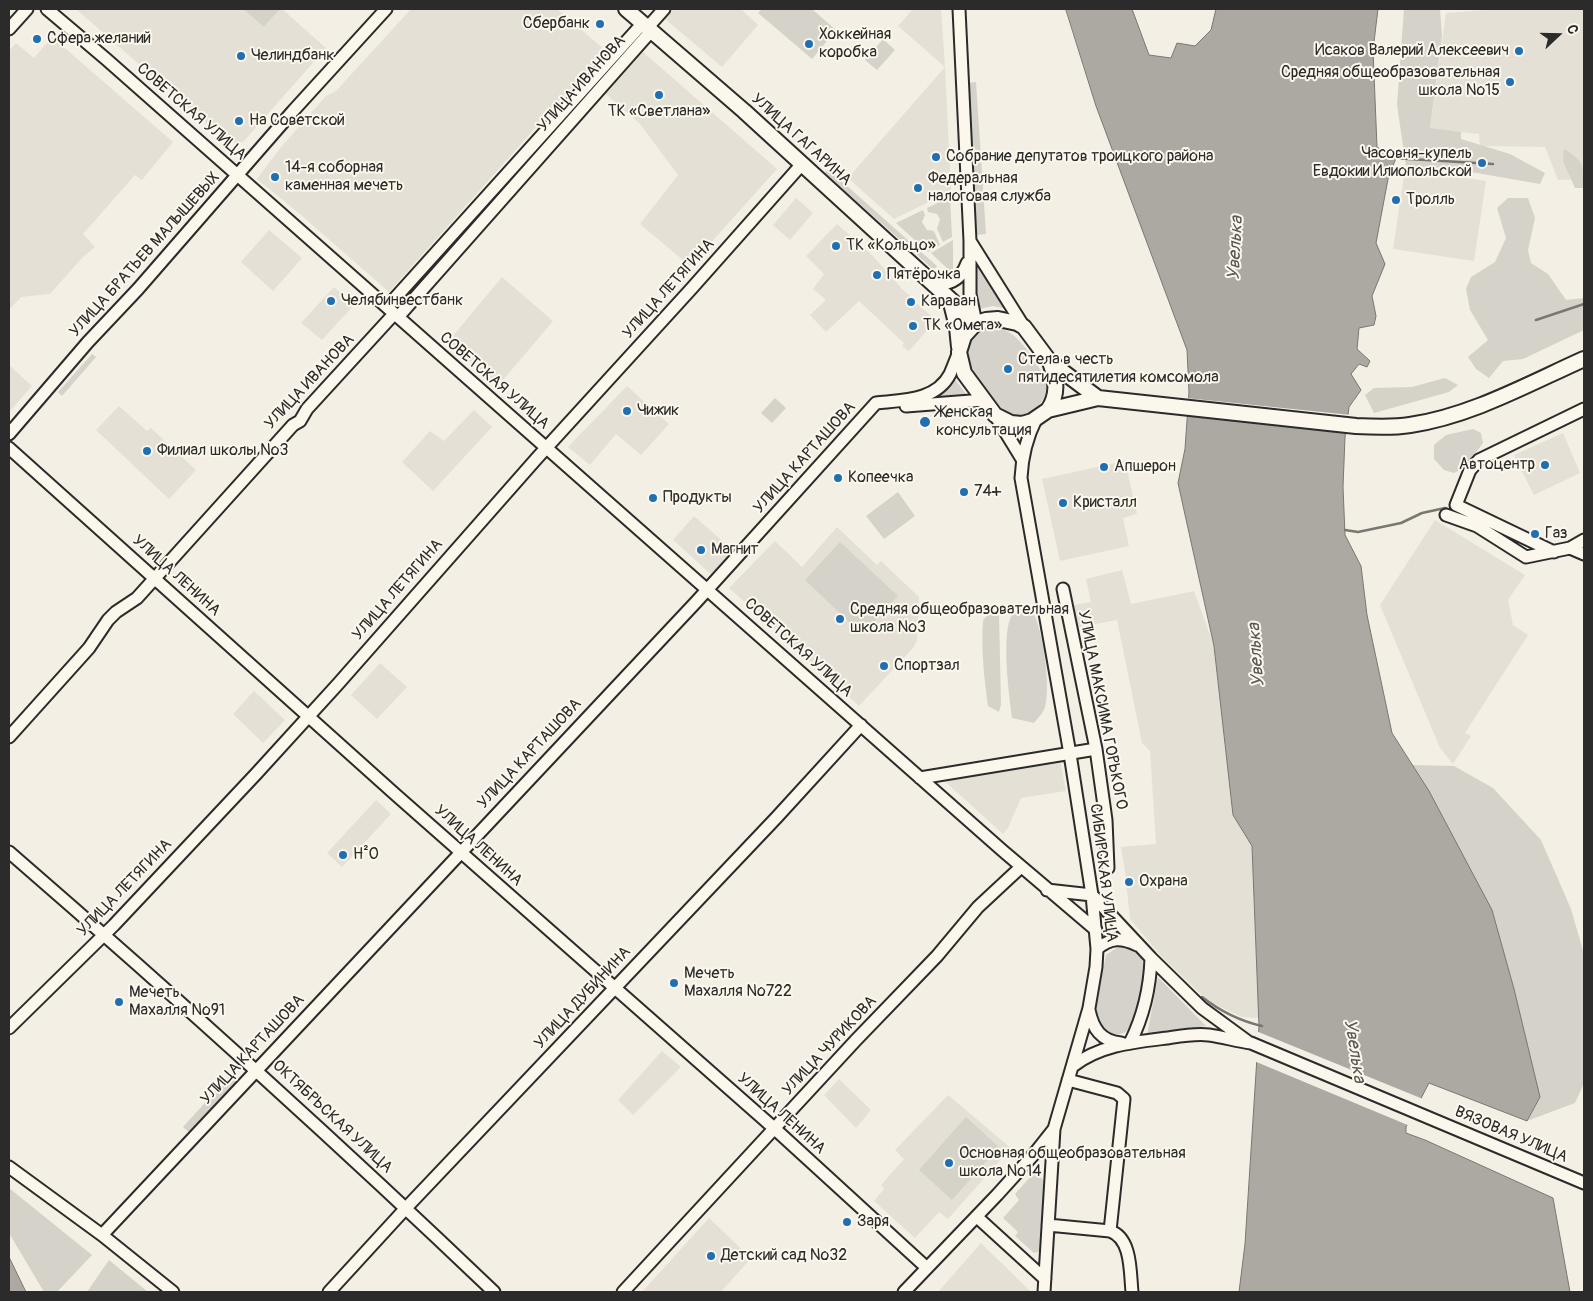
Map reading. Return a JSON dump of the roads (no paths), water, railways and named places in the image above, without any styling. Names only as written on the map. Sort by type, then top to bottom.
[{"type":"main road","name":"УЛИЦА ГАГАРИНА","points":[[626,9],[802,164],[976,323]]},
{"type":"main road","points":[[950,299],[957,327],[959,352],[964,374],[995,415],[1006,422],[1016,424],[1027,423],[1036,419],[1052,405],[1056,390],[1054,372],[1050,362],[1024,327],[1017,323],[998,319],[976,323],[964,336],[959,352]]},
{"type":"main road","points":[[1048,410],[1098,398],[1356,426],[1399,426],[1437,420],[1487,402],[1584,359]]},
{"type":"main road","points":[[1050,362],[1098,398]]},
{"type":"street","points":[[9,29],[27,9]]},
{"type":"street","name":"СОВЕТСКАЯ УЛИЦА","points":[[47,9],[106,58],[1047,890],[1096,930]]},
{"type":"street","name":"УЛИЦА БРАТЬЕВ МАЛЫШЕВЫХ","points":[[9,434],[88,342],[138,290],[293,111],[386,9]]},
{"type":"street","name":"УЛИЦА ИВАНОВА","points":[[9,737],[79,660],[108,620],[120,609],[137,598],[292,425],[300,421],[307,409],[664,9]]},
{"type":"street","points":[[959,9],[970,241],[970,294],[976,323]]},
{"type":"street","name":"УЛИЦА ЛЕТЯГИНА","points":[[9,1028],[105,935],[308,717],[546,448],[802,164]]},
{"type":"street","points":[[970,241],[1024,327]]},
{"type":"street","points":[[931,283],[947,284],[961,276],[969,256]]},
{"type":"street","points":[[874,405],[926,396],[938,389],[949,376],[959,352]]},
{"type":"street","points":[[874,405],[984,400]]},
{"type":"street","name":"УЛИЦА КАРТАШОВА","points":[[102,1235],[707,589],[874,405]]},
{"type":"street","points":[[1554,552],[1456,505],[1470,470],[1479,460],[1584,409]]},
{"type":"street","points":[[995,415],[1022,459]]},
{"type":"street","name":"СИБИРСКАЯ УЛИЦА","points":[[904,1292],[977,1217],[1035,1153],[1054,1129],[1089,1008],[1097,949],[1092,895],[1070,754],[1021,478],[1022,459],[1028,437],[1036,419]]},
{"type":"street","name":"УЛИЦА ЛЕНИНА","points":[[9,448],[308,717],[614,989],[775,1129],[927,1268]]},
{"type":"street","points":[[1446,515],[1477,526],[1526,557],[1570,548],[1584,540]]},
{"type":"street","points":[[1570,548],[1584,554]]},
{"type":"street","name":"УЛИЦА МАКСИМА ГОРЬКОГО","points":[[1063,589],[1096,749],[1106,820],[1108,868]]},
{"type":"street","name":"УЛИЦА ДУБИНИНА","points":[[329,1292],[406,1208],[777,817],[861,725]]},
{"type":"street","points":[[920,778],[1096,749]]},
{"type":"street","name":"ОКТЯБРЬСКАЯ УЛИЦА","points":[[9,852],[257,1070],[494,1292]]},
{"type":"street","name":"УЛИЦА ЧУРИКОВА","points":[[624,1292],[937,956],[978,907],[1021,867]]},
{"type":"street","points":[[1047,890],[1092,895],[1151,958],[1202,1008],[1251,1043]]},
{"type":"street","points":[[1097,949],[1113,939],[1127,940],[1141,947]]},
{"type":"street","points":[[1128,1043],[1140,1023],[1150,981],[1151,958]]},
{"type":"street","points":[[1089,1008],[1091,1020],[1099,1034],[1114,1042],[1128,1043]]},
{"type":"street","points":[[1073,1066],[1086,1056],[1128,1043],[1208,1034],[1251,1043]]},
{"type":"street","name":"ВЯЗОВАЯ УЛИЦА","points":[[1251,1043],[1584,1183]]},
{"type":"street","points":[[1068,1080],[1117,1093],[1124,1099],[1110,1231]]},
{"type":"street","points":[[1044,1292],[1054,1129]]},
{"type":"street","points":[[9,1167],[102,1235],[173,1292]]},
{"type":"street","points":[[977,1217],[1045,1279]]},
{"type":"street","points":[[1048,1225],[1110,1231],[1120,1236],[1125,1244],[1132,1292]]},
{"type":"water","name":"Увелька","points":[[1066,9],[1132,9],[1149,55],[1171,58],[1177,43],[1195,46],[1211,30],[1216,9],[1378,9],[1373,50],[1377,147],[1396,158],[1388,179],[1376,243],[1385,264],[1372,296],[1376,316],[1374,325],[1359,328],[1357,349],[1370,361],[1367,367],[1359,364],[1351,374],[1361,390],[1349,407],[1345,437],[1343,487],[1345,535],[1361,566],[1367,615],[1392,733],[1429,791],[1492,910],[1514,989],[1540,1097],[1527,1121],[1429,1083],[1406,1127],[1406,1133],[1553,1198],[1570,1292],[1239,1292],[1245,1244],[1259,1026],[1252,846],[1233,815],[1214,646],[1178,483],[1185,449],[1189,392],[1187,350],[1096,106]]},
{"type":"water","points":[[9,1257],[26,1292],[9,1292]]},
{"type":"waterway","points":[[1392,158],[1493,164]]},
{"type":"waterway","points":[[1536,320],[1584,304]]},
{"type":"waterway","points":[[1345,530],[1358,532],[1401,523],[1422,513],[1445,508],[1457,513]]},
{"type":"waterway","points":[[1200,1001],[1202,997],[1230,1015],[1262,1026]]},
{"type":"place","name":"Сбербанк","points":[[600,24]]},
{"type":"place","name":"Сфера желаний","points":[[37,39]]},
{"type":"place","name":"Хоккейная коробка","points":[[809,44]]},
{"type":"place","name":"Исаков Валерий Алексеевич","points":[[1519,51]]},
{"type":"place","name":"Челиндбанк","points":[[241,56]]},
{"type":"place","name":"Средняя общеобразовательная школа №15","points":[[1510,82]]},
{"type":"place","name":"ТК «Светлана»","points":[[659,95]]},
{"type":"place","name":"На Советской","points":[[239,121]]},
{"type":"place","name":"Собрание депутатов троицкого района","points":[[936,157]]},
{"type":"place","name":"Часовня-купель Евдокии Илиопольской","points":[[1482,163]]},
{"type":"place","name":"14-я соборная каменная мечеть","points":[[275,177]]},
{"type":"place","name":"Федеральная налоговая служба","points":[[918,188]]},
{"type":"place","name":"Тролль","points":[[1396,200]]},
{"type":"place","name":"ТК «Кольцо»","points":[[836,246]]},
{"type":"place","name":"Пятёрочка","points":[[877,275]]},
{"type":"place","name":"Челябинвестбанк","points":[[331,301]]},
{"type":"place","name":"Караван","points":[[911,302]]},
{"type":"place","name":"ТК «Омега»","points":[[913,326]]},
{"type":"place","name":"Стела в честь пятидесятилетия комсомола","points":[[1008,369]]},
{"type":"place","name":"Чижик","points":[[627,411]]},
{"type":"place","name":"Женская консультация","points":[[925,422]]},
{"type":"place","name":"Филиал школы №3","points":[[147,451]]},
{"type":"place","name":"Автоцентр","points":[[1545,465]]},
{"type":"place","name":"Апшерон","points":[[1104,467]]},
{"type":"place","name":"Копеечка","points":[[838,478]]},
{"type":"place","name":"74+","points":[[964,492]]},
{"type":"place","name":"Продукты","points":[[653,498]]},
{"type":"place","name":"Кристалл","points":[[1063,503]]},
{"type":"place","name":"Газ","points":[[1535,534]]},
{"type":"place","name":"Магнит","points":[[701,550]]},
{"type":"place","name":"Средняя общеобразовательная школа №3","points":[[840,619]]},
{"type":"place","name":"Спортзал","points":[[884,666]]},
{"type":"place","name":"H²O","points":[[343,855]]},
{"type":"place","name":"Охрана","points":[[1129,882]]},
{"type":"place","name":"Мечеть Махалля №722","points":[[674,983]]},
{"type":"place","name":"Мечеть Махалля №91","points":[[119,1002]]},
{"type":"place","name":"Основная общеобразовательная школа №14","points":[[949,1163]]},
{"type":"place","name":"Заря","points":[[847,1222]]},
{"type":"place","name":"Детский сад №32","points":[[711,1256]]}]
